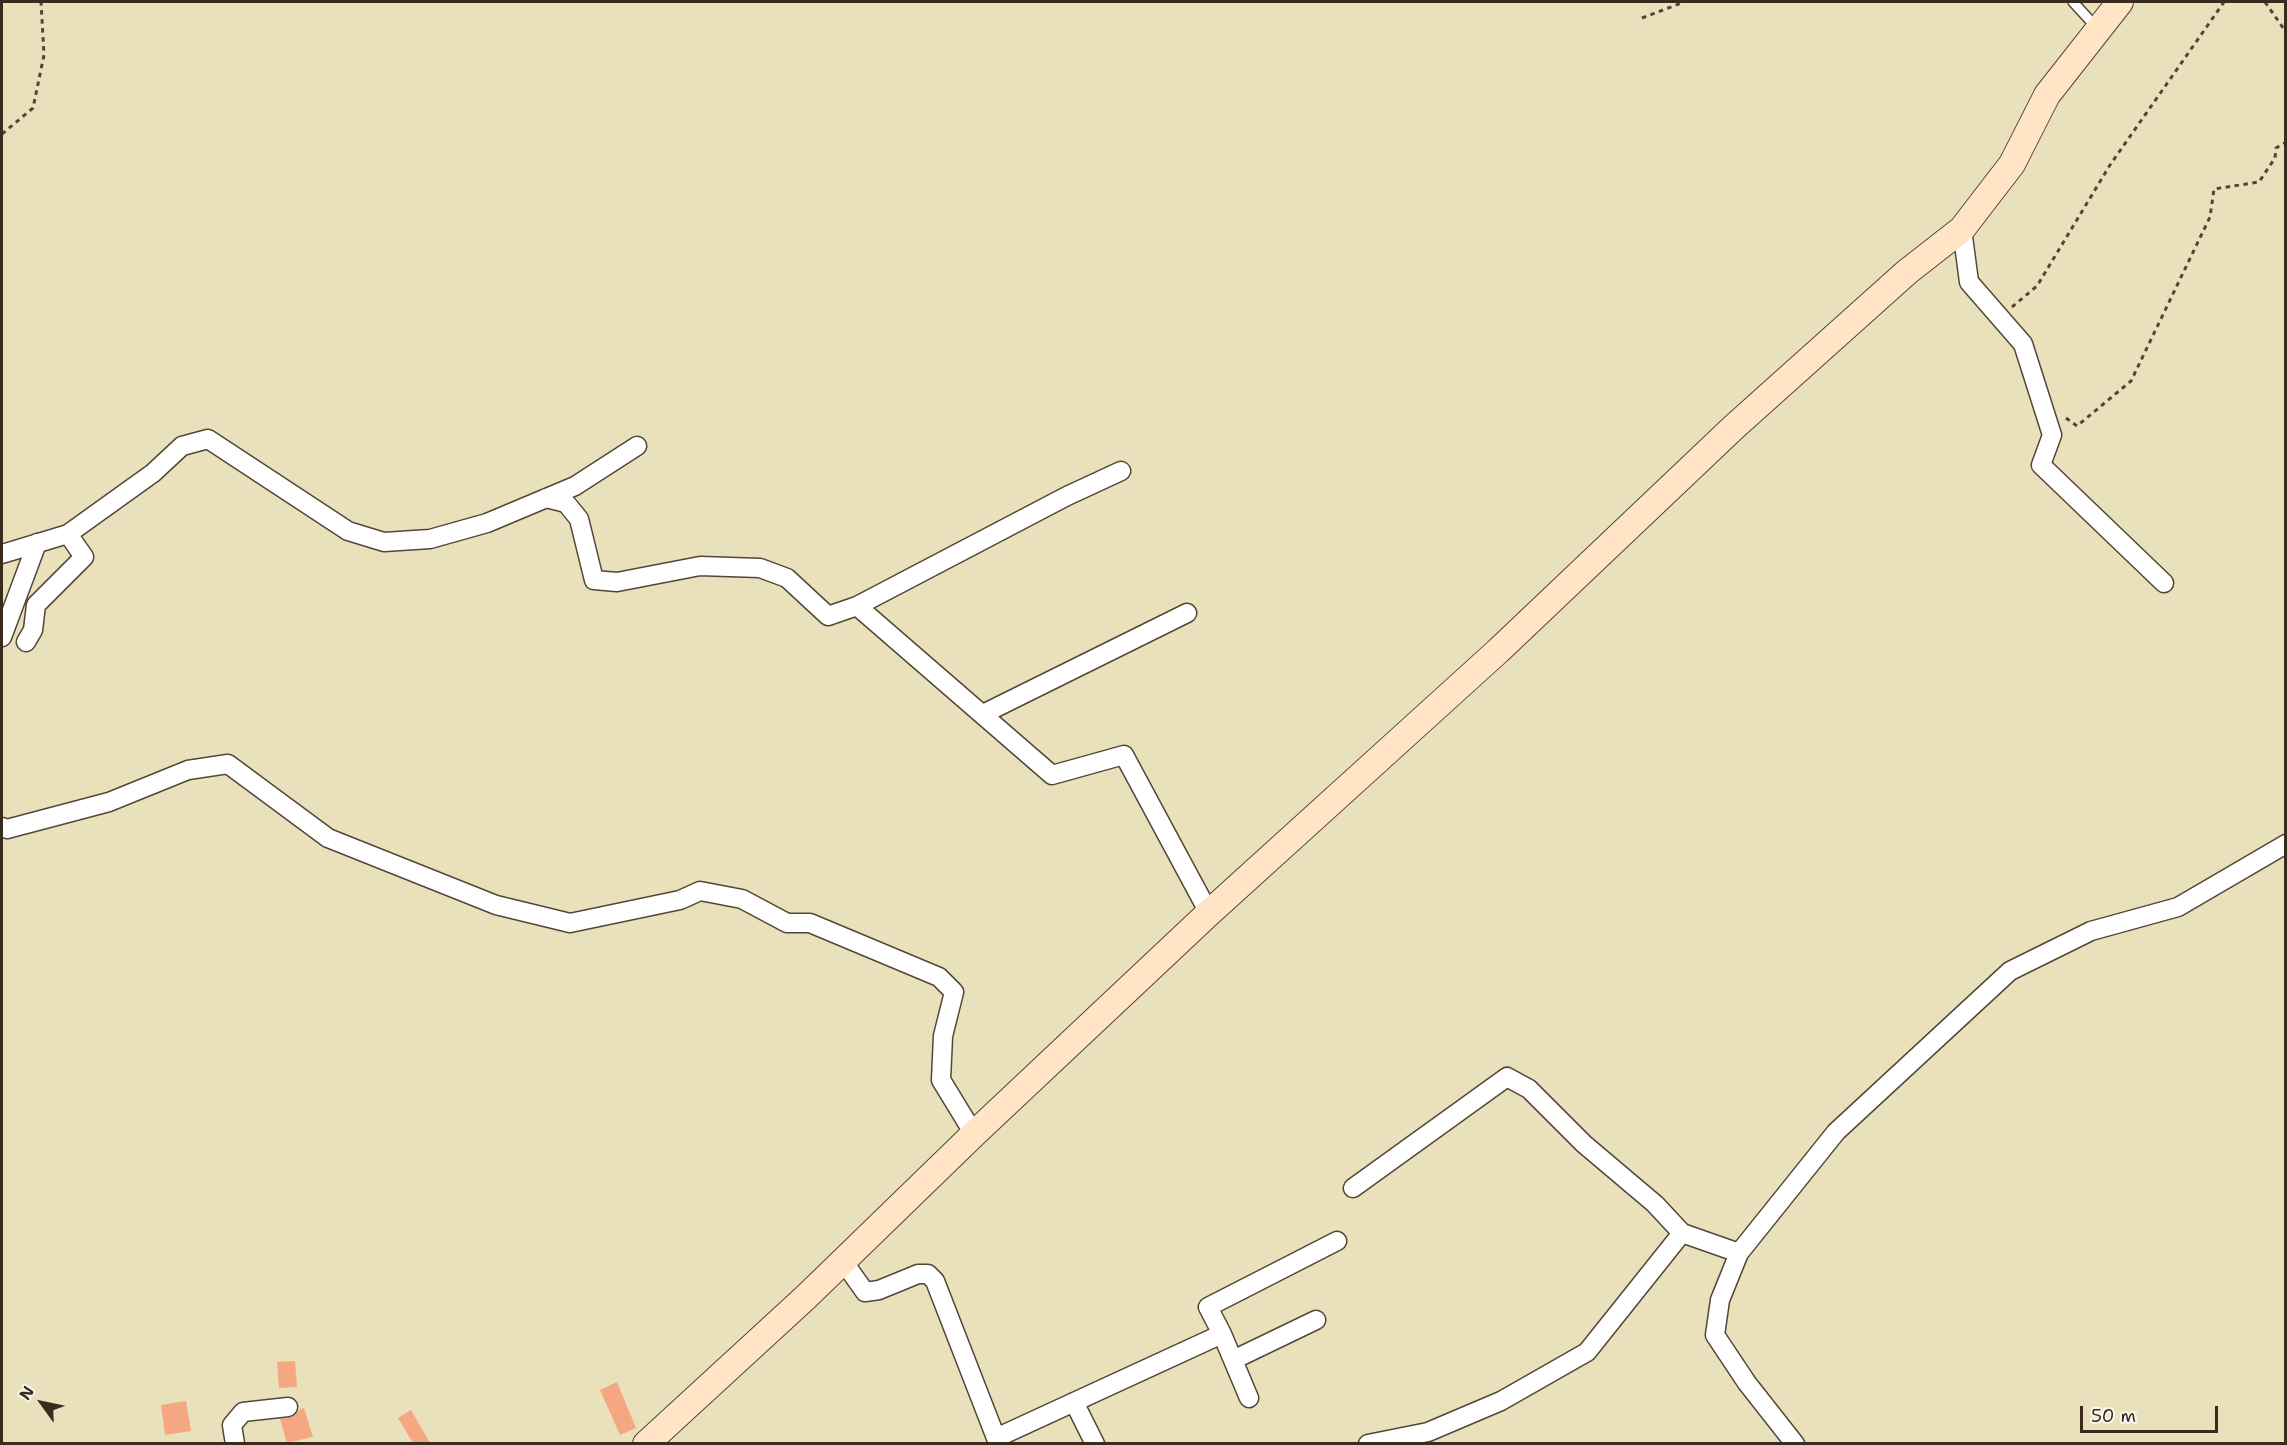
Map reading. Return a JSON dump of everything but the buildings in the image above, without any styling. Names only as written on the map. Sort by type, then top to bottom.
[{"type":"street","points":[[646,1443],[843,1261],[1209,912],[1498,651],[1734,427],[1907,272],[1962,229],[2012,164],[2047,95],[2120,2]]},
{"type":"street","points":[[1962,229],[1969,282],[2023,344],[2052,435],[2041,465],[2164,583]]},
{"type":"street","points":[[2,554],[68,534],[153,473],[182,446],[208,439],[348,531],[384,542],[430,539],[487,523],[574,486],[637,446]]},
{"type":"street","points":[[546,498],[566,503],[579,519],[594,580],[616,582],[700,566],[731,565],[760,568],[787,578],[828,616],[857,606],[1067,496],[1121,471]]},
{"type":"street","points":[[26,642],[33,630],[36,605],[84,557],[68,534]]},
{"type":"street","points":[[2,637],[37,543]]},
{"type":"street","points":[[857,606],[1052,775],[1124,755],[1209,912]]},
{"type":"street","points":[[983,714],[1187,613]]},
{"type":"street","points":[[2,827],[7,829],[109,802],[188,770],[228,764],[328,838],[496,905],[570,922],[680,900],[700,891],[742,899],[788,923],[810,923],[939,977],[954,992],[943,1036],[941,1080],[974,1134]]},
{"type":"street","points":[[1795,1443],[1747,1383],[1715,1335],[1720,1300],[1739,1253],[1836,1132],[2010,971],[2091,931],[2178,907],[2286,844]]},
{"type":"street","points":[[1353,1188],[1507,1077],[1529,1089],[1584,1144],[1655,1204],[1682,1233],[1739,1253]]},
{"type":"street","points":[[1368,1443],[1428,1432],[1501,1401],[1587,1352],[1682,1233]]},
{"type":"street","points":[[1249,1398],[1208,1307],[1337,1241]]},
{"type":"street","points":[[843,1261],[865,1292],[879,1290],[918,1274],[928,1274],[935,1281],[992,1441],[1222,1334]]},
{"type":"street","points":[[1233,1360],[1316,1320]]},
{"type":"street","points":[[1074,1402],[1095,1443]]},
{"type":"street","points":[[235,1443],[232,1425],[243,1412],[288,1407]]},
{"type":"lane","points":[[2073,2],[2099,30]]},
{"type":"path","points":[[2,134],[33,108],[44,56],[40,2]]},
{"type":"path","points":[[1642,18],[1684,2]]},
{"type":"path","points":[[2019,315],[2012,307],[2037,286],[2110,165],[2224,2]]},
{"type":"path","points":[[2265,2],[2286,32]]},
{"type":"path","points":[[2063,409],[2065,418],[2077,426],[2130,381],[2210,217],[2214,189],[2259,182],[2275,158],[2276,148],[2286,142]]}]
